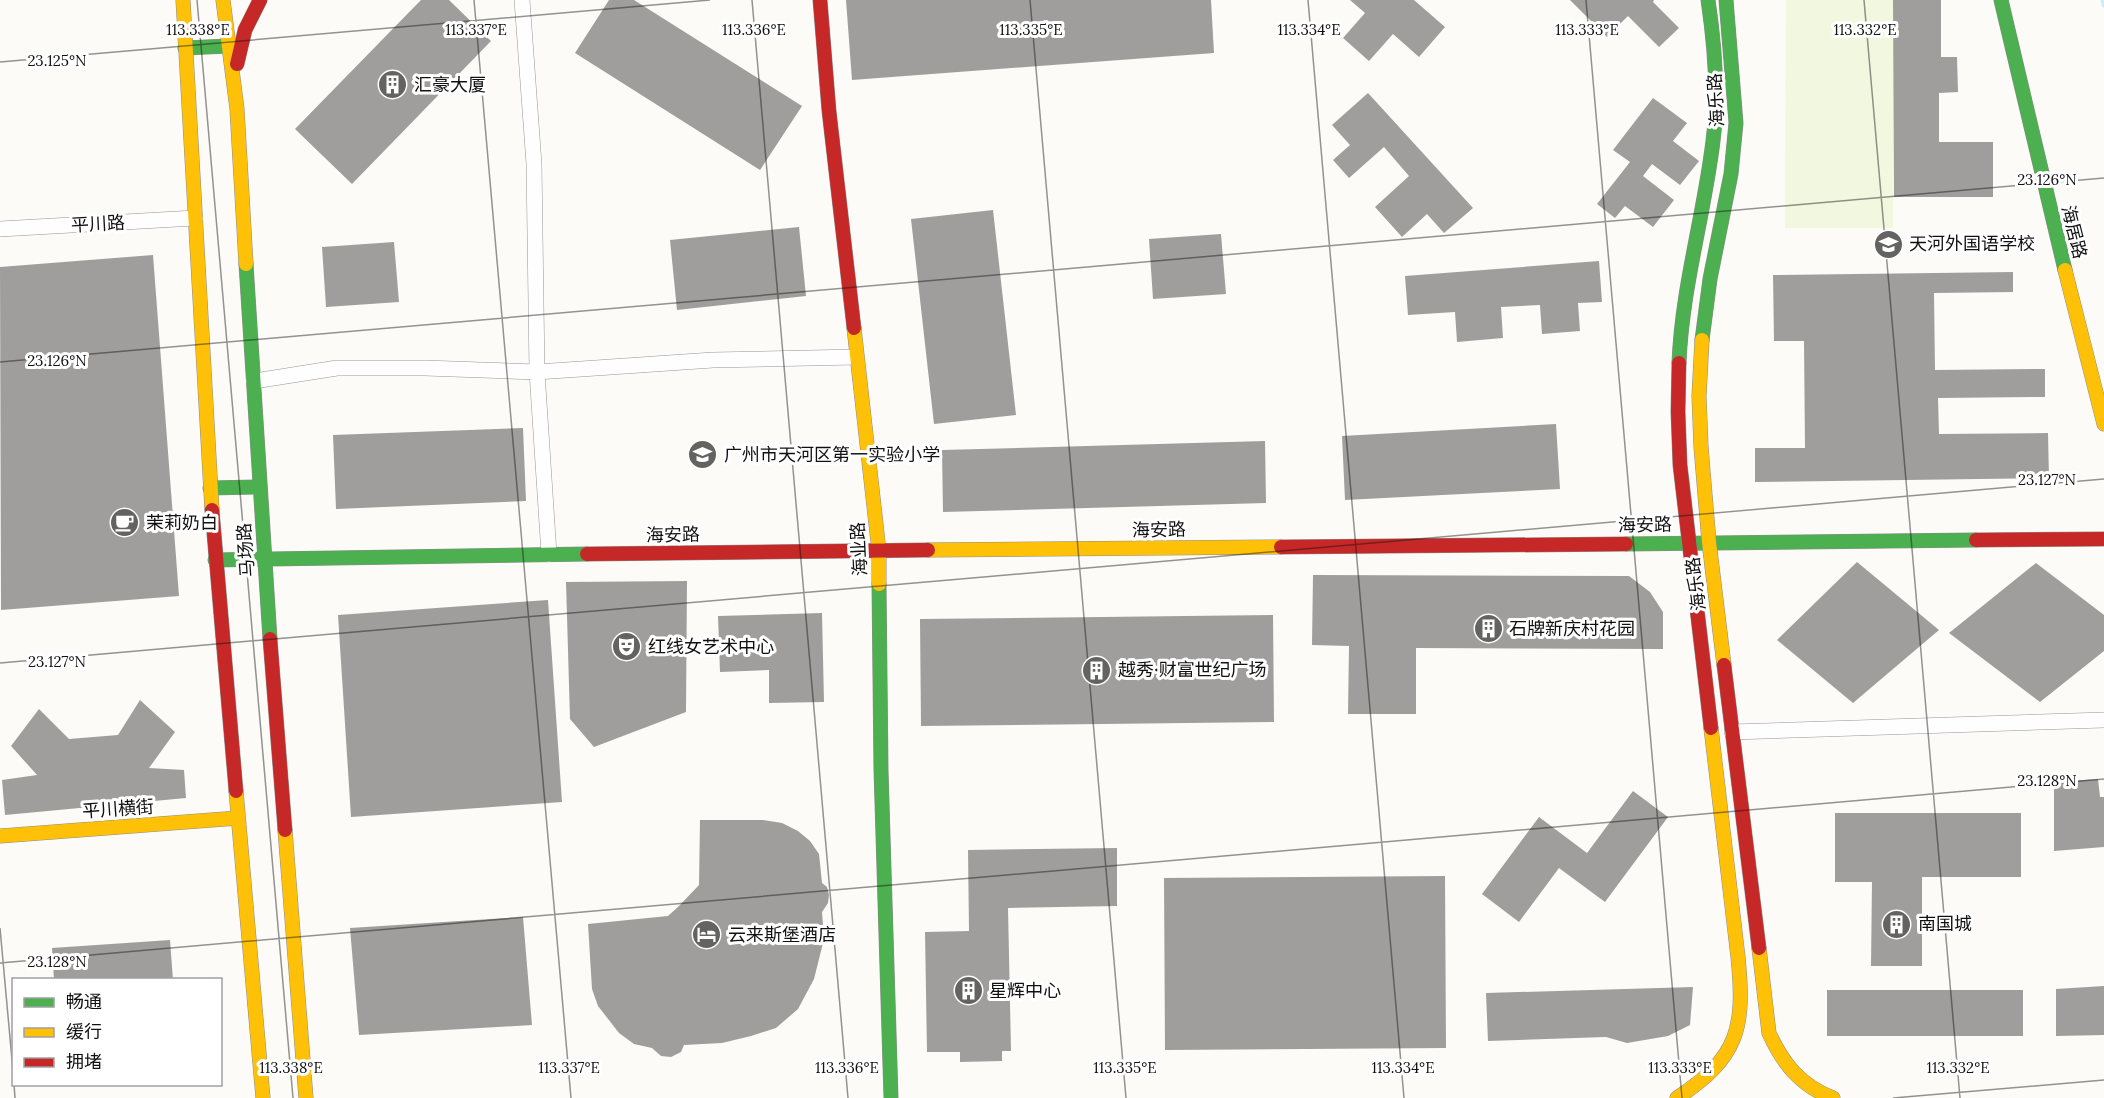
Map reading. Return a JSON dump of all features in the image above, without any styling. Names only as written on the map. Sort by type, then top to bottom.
[{"type":"street","name":"马场路","points":[[183,0],[215,560],[263,1098]]},
{"type":"street","name":"马场路","points":[[223,0],[234,85],[243,185],[264,559],[306,1098]]},
{"type":"street","points":[[234,85],[242,36],[248,19],[260,0]]},
{"type":"street","points":[[522,0],[534,164],[537,372],[549,554]]},
{"type":"street","name":"海业路","points":[[820,0],[829,111],[879,550],[881,770],[891,1098]]},
{"type":"street","name":"海乐路","points":[[1677,1098],[1707,1074],[1729,1049],[1739,1024],[1741,1007],[1735,934],[1680,463],[1677,387],[1678,356],[1687,281],[1713,139],[1715,79],[1708,0]]},
{"type":"street","name":"海乐路","points":[[1726,0],[1736,123],[1731,174],[1710,279],[1702,338],[1699,396],[1709,542],[1769,1033],[1777,1051],[1796,1076],[1804,1084],[1833,1098]]},
{"type":"street","name":"海居路","points":[[2004,4],[2026,111],[2104,424]]},
{"type":"street","points":[[185,48],[228,46]]},
{"type":"street","name":"平川路","points":[[0,230],[195,218]]},
{"type":"street","points":[[254,381],[337,368],[537,372],[713,360],[856,357]]},
{"type":"street","points":[[210,488],[260,487]]},
{"type":"street","name":"海安路","points":[[215,560],[879,550],[2104,539]]},
{"type":"street","points":[[1732,732],[2104,720]]},
{"type":"street","name":"平川横街","points":[[0,836],[238,818]]},
{"type":"green space","points":[[1786,0],[1894,0],[1893,228],[1785,228]]},
{"type":"building","name":"汇豪大厦","points":[[421,0],[449,0],[491,41],[352,184],[295,129]]},
{"type":"building","points":[[609,0],[634,0],[802,106],[760,170],[575,53]]},
{"type":"building","points":[[846,0],[1211,0],[1214,53],[852,80]]},
{"type":"building","points":[[1350,0],[1414,0],[1445,27],[1419,57],[1393,34],[1369,61],[1343,38],[1365,13]]},
{"type":"building","points":[[1570,0],[1654,0],[1653,2],[1679,28],[1659,47],[1628,16],[1607,37]]},
{"type":"building","points":[[1893,0],[1941,0],[1941,57],[1957,57],[1958,92],[1939,93],[1939,142],[1993,142],[1993,197],[1894,197]]},
{"type":"building","points":[[1368,93],[1473,208],[1444,233],[1427,214],[1402,237],[1375,207],[1409,176],[1384,147],[1349,178],[1333,160],[1350,145],[1332,125]]},
{"type":"building","points":[[1653,98],[1687,123],[1673,141],[1699,161],[1680,185],[1652,164],[1643,176],[1674,200],[1653,227],[1625,206],[1615,218],[1597,204],[1630,162],[1613,150]]},
{"type":"building","points":[[993,210],[1016,415],[934,424],[911,219]]},
{"type":"building","points":[[799,227],[806,296],[677,310],[670,240]]},
{"type":"building","points":[[1221,234],[1226,294],[1153,299],[1149,239]]},
{"type":"building","points":[[394,242],[399,302],[326,307],[322,247]]},
{"type":"building","points":[[153,255],[179,596],[1,610],[0,267]]},
{"type":"building","points":[[1599,261],[1602,302],[1578,303],[1580,331],[1542,334],[1540,305],[1501,307],[1503,338],[1457,342],[1455,312],[1408,315],[1405,276]]},
{"type":"building","points":[[2013,272],[2013,292],[1934,293],[1935,370],[2045,369],[2045,397],[1938,398],[1939,434],[2048,433],[2049,478],[1755,482],[1755,448],[1805,448],[1804,341],[1774,341],[1773,275]]},
{"type":"building","points":[[1556,424],[1560,489],[1345,500],[1342,436]]},
{"type":"building","points":[[523,428],[526,501],[336,509],[333,435]]},
{"type":"building","points":[[1265,441],[1266,503],[943,512],[942,450]]},
{"type":"building","points":[[1857,562],[1939,630],[1853,703],[1777,640]]},
{"type":"building","points":[[2036,563],[2104,615],[2104,651],[2040,702],[1949,633]]},
{"type":"building","name":"石牌新庆村花园","points":[[1313,575],[1629,576],[1650,592],[1663,612],[1663,649],[1416,648],[1416,714],[1348,714],[1349,646],[1312,645]]},
{"type":"building","name":"红线女艺术中心","points":[[687,581],[686,712],[594,747],[570,719],[566,582]]},
{"type":"building","points":[[548,600],[562,802],[351,817],[338,615]]},
{"type":"building","points":[[822,613],[824,702],[769,703],[769,670],[720,672],[718,616]]},
{"type":"building","name":"越秀·财富世纪广场","points":[[1273,615],[1274,722],[921,726],[920,619]]},
{"type":"building","points":[[140,700],[175,732],[149,768],[184,770],[186,798],[5,815],[2,780],[37,775],[11,746],[39,709],[69,739],[118,735]]},
{"type":"building","points":[[2098,779],[2100,797],[2104,797],[2104,847],[2054,851],[2054,782]]},
{"type":"building","points":[[1633,791],[1668,817],[1605,902],[1559,868],[1519,922],[1482,894],[1539,817],[1587,853]]},
{"type":"building","name":"南国城","points":[[1835,813],[2021,813],[2021,877],[1922,877],[1922,966],[1871,966],[1872,882],[1835,882]]},
{"type":"building","name":"云来斯堡酒店","points":[[700,820],[763,820],[782,823],[798,831],[810,841],[819,854],[822,883],[827,887],[829,895],[828,903],[822,912],[824,939],[814,979],[798,1009],[776,1028],[722,1043],[684,1045],[681,1052],[671,1057],[661,1056],[652,1048],[634,1044],[619,1033],[598,1006],[592,989],[588,924],[668,916],[679,906],[699,885]]},
{"type":"building","name":"星辉中心","points":[[1117,848],[1117,906],[1008,908],[1011,1051],[1002,1051],[1002,1061],[960,1062],[960,1052],[927,1052],[925,932],[969,931],[968,850]]},
{"type":"building","points":[[1445,876],[1446,1048],[1165,1050],[1164,878]]},
{"type":"building","points":[[523,917],[532,1025],[359,1035],[350,928]]},
{"type":"building","points":[[170,940],[173,978],[54,978],[52,948]]},
{"type":"building","points":[[2104,986],[2104,1035],[2056,1036],[2056,989]]},
{"type":"building","points":[[1693,987],[1690,1025],[1668,1036],[1627,1043],[1606,1037],[1488,1041],[1486,993]]},
{"type":"building","points":[[1827,990],[2023,990],[2023,1036],[1827,1036]]},
{"type":"waterway","points":[[2103,0],[2104,5]]},
{"type":"traffic: fast","points":[[1679,363],[1684,307],[1715,123],[1715,70],[1708,0]]},
{"type":"traffic: fast","points":[[1702,340],[1710,279],[1731,174],[1736,123],[1726,0]]},
{"type":"traffic: fast","points":[[2001,0],[2065,270]]},
{"type":"traffic: fast","points":[[185,48],[228,46]]},
{"type":"traffic: fast","points":[[246,264],[270,639]]},
{"type":"traffic: fast","points":[[210,488],[260,487]]},
{"type":"traffic: fast","points":[[1626,544],[1976,540]]},
{"type":"traffic: fast","points":[[215,560],[587,554]]},
{"type":"traffic: fast","points":[[879,584],[881,770],[891,1098]]},
{"type":"traffic: slow","points":[[183,0],[212,510]]},
{"type":"traffic: slow","points":[[223,0],[237,109],[246,264]]},
{"type":"traffic: slow","points":[[2065,270],[2104,424]]},
{"type":"traffic: slow","points":[[854,328],[879,551],[879,584]]},
{"type":"traffic: slow","points":[[1702,340],[1699,396],[1701,447],[1709,542],[1724,665]]},
{"type":"traffic: slow","points":[[928,550],[1281,547]]},
{"type":"traffic: slow","points":[[1677,1098],[1714,1069],[1725,1054],[1733,1039],[1740,1003],[1738,957],[1711,728]]},
{"type":"traffic: slow","points":[[236,791],[263,1098]]},
{"type":"traffic: slow","points":[[0,836],[238,818]]},
{"type":"traffic: slow","points":[[285,830],[306,1098]]},
{"type":"traffic: slow","points":[[1759,948],[1769,1033],[1774,1044],[1794,1073],[1811,1087],[1833,1098]]},
{"type":"traffic: jam","points":[[237,64],[245,30],[260,0]]},
{"type":"traffic: jam","points":[[820,0],[829,111],[854,328]]},
{"type":"traffic: jam","points":[[1679,363],[1680,465],[1711,728]]},
{"type":"traffic: jam","points":[[212,510],[236,791]]},
{"type":"traffic: jam","points":[[1976,540],[2104,539]]},
{"type":"traffic: jam","points":[[1281,547],[1626,544]]},
{"type":"traffic: jam","points":[[587,554],[928,550]]},
{"type":"traffic: jam","points":[[270,639],[285,830]]},
{"type":"traffic: jam","points":[[1724,665],[1759,948]]},
{"type":"place","name":"汇豪大厦","points":[[393,85]]},
{"type":"place","name":"天河外国语学校","points":[[1888,244]]},
{"type":"place","name":"广州市天河区第一实验小学","points":[[703,455]]},
{"type":"place","name":"茉莉奶白","points":[[125,523]]},
{"type":"place","name":"石牌新庆村花园","points":[[1488,629]]},
{"type":"place","name":"红线女艺术中心","points":[[627,647]]},
{"type":"place","name":"越秀·财富世纪广场","points":[[1097,670]]},
{"type":"place","name":"南国城","points":[[1897,924]]},
{"type":"place","name":"云来斯堡酒店","points":[[707,935]]},
{"type":"place","name":"星辉中心","points":[[968,991]]}]
